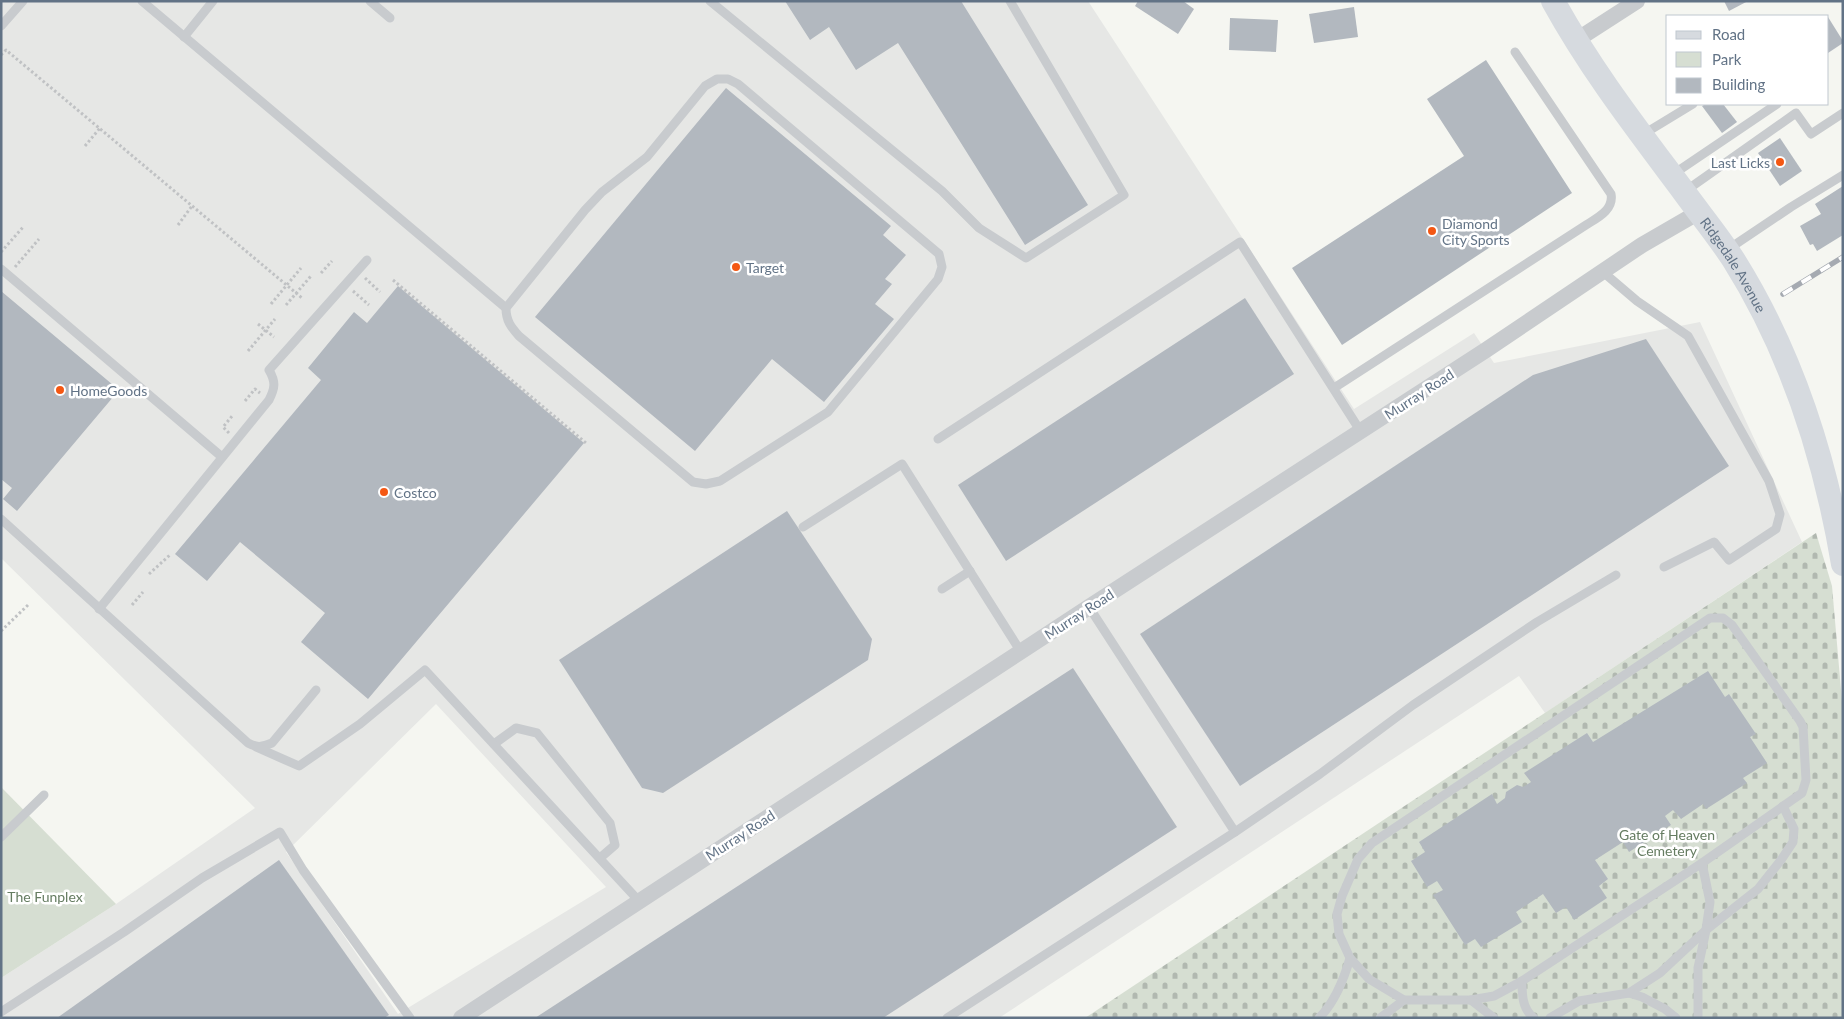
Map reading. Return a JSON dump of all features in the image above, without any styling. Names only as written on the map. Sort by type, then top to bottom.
[{"type":"main road","name":"Ridgedale Avenue","points":[[1553,1],[1575,41],[1597,74],[1727,250],[1760,304],[1781,350],[1801,402],[1822,466],[1843,564]]},
{"type":"street","points":[[1575,41],[1637,1]]},
{"type":"street","name":"Murray Road","points":[[461,1018],[1089,607],[1361,432],[1642,245],[1699,212]]},
{"type":"lane","points":[[3,19],[23,1]]},
{"type":"lane","points":[[142,1],[506,308],[506,317],[509,325],[519,336],[693,482],[706,484],[720,481],[828,412],[938,279],[942,267],[939,254],[746,90],[728,79],[717,79],[706,86],[647,157],[602,192],[585,210],[506,308]]},
{"type":"lane","points":[[184,36],[213,1]]},
{"type":"lane","points":[[370,1],[390,18]]},
{"type":"lane","points":[[710,1],[942,191],[979,228],[1026,258],[1124,195],[1010,1]]},
{"type":"lane","points":[[1334,388],[1586,226],[1608,209],[1612,201],[1611,194],[1515,52]]},
{"type":"lane","points":[[1642,135],[1691,105]]},
{"type":"lane","points":[[1678,184],[1776,105]]},
{"type":"lane","points":[[1678,184],[1796,113],[1811,134],[1843,113]]},
{"type":"lane","points":[[1727,250],[1843,175]]},
{"type":"lane","points":[[938,439],[1240,242],[1361,432]]},
{"type":"lane","points":[[100,608],[269,400],[274,391],[275,384],[269,370],[366,260]]},
{"type":"lane","points":[[1,269],[222,457]]},
{"type":"lane","points":[[1603,272],[1637,301],[1688,336],[1769,481],[1780,514],[1776,529],[1729,560],[1714,542],[1664,568]]},
{"type":"lane","points":[[803,527],[902,464],[1021,652]]},
{"type":"lane","points":[[1,520],[248,743],[300,766],[360,724],[425,670],[639,901]]},
{"type":"lane","points":[[942,590],[970,571]]},
{"type":"lane","points":[[947,1018],[1235,832],[1320,774],[1413,705],[1537,622],[1616,575]]},
{"type":"lane","points":[[1089,607],[1235,832]]},
{"type":"lane","points":[[1710,618],[1723,618],[1732,625],[1779,689],[1803,727],[1806,780],[1802,793],[1784,806],[1702,863],[1522,981],[1494,996],[1471,1000],[1404,1000],[1369,979],[1350,958],[1339,934],[1337,914],[1342,896],[1358,859],[1372,842],[1710,618]]},
{"type":"lane","points":[[256,747],[263,747],[272,743],[316,690]]},
{"type":"lane","points":[[494,744],[516,728],[537,734],[610,823],[615,845],[600,858]]},
{"type":"lane","points":[[1,837],[44,795]]},
{"type":"lane","points":[[1550,1018],[1579,1001],[1629,993],[1660,973],[1706,930],[1758,889],[1793,842],[1794,829],[1784,806]]},
{"type":"lane","points":[[1,1012],[116,938],[202,878],[280,832],[303,870],[410,1018]]},
{"type":"lane","points":[[1698,1018],[1698,968],[1710,902],[1702,863]]},
{"type":"lane","points":[[1319,1018],[1327,1010],[1345,975],[1350,958]]},
{"type":"lane","points":[[1522,981],[1522,997],[1529,1014],[1534,1018]]},
{"type":"lane","points":[[1629,993],[1665,1008],[1676,1018]]},
{"type":"lane","points":[[1380,1018],[1404,1000]]},
{"type":"lane","points":[[1471,1000],[1494,1018]]},
{"type":"path","points":[[1,56],[6,50],[302,298]]},
{"type":"path","points":[[85,146],[100,128]]},
{"type":"path","points":[[178,224],[192,206]]},
{"type":"path","points":[[1,252],[24,226]]},
{"type":"path","points":[[14,269],[39,239]]},
{"type":"path","points":[[321,273],[332,260]]},
{"type":"path","points":[[271,304],[301,268]]},
{"type":"path","points":[[286,305],[311,276]]},
{"type":"path","points":[[393,280],[586,443]]},
{"type":"path","points":[[370,283],[380,292]]},
{"type":"path","points":[[359,296],[369,305]]},
{"type":"path","points":[[248,351],[275,319]]},
{"type":"path","points":[[258,324],[274,338]]},
{"type":"path","points":[[245,401],[254,390]]},
{"type":"path","points":[[231,434],[223,427],[233,415]]},
{"type":"path","points":[[149,574],[171,554]]},
{"type":"path","points":[[132,605],[143,592]]},
{"type":"path","points":[[1,631],[28,605]]},
{"type":"shaded area","points":[[1,1],[1088,1],[1354,409],[1474,333],[1494,363],[1700,322],[1802,542],[1545,713],[1519,676],[999,1018],[1,1018],[1,978],[116,904],[255,808],[1,558]],"holes":[[[436,704],[606,887],[398,1014],[286,852]]]},
{"type":"green space","name":"Gate of Heaven Cemetery","points":[[1816,533],[1832,586],[1843,713],[1843,1018],[1085,1018]]},
{"type":"green space","name":"The Funplex","points":[[1,787],[116,904],[1,978]]},
{"type":"building","points":[[785,1],[961,1],[1088,205],[1025,245],[898,43],[856,70],[829,27],[810,40]]},
{"type":"building","points":[[1138,1],[1183,1],[1194,9],[1178,34],[1135,6]]},
{"type":"building","points":[[1724,1],[1748,1],[1729,11]]},
{"type":"building","points":[[1354,7],[1358,37],[1314,43],[1309,14]]},
{"type":"building","points":[[1230,18],[1278,20],[1276,52],[1229,50]]},
{"type":"building","points":[[1829,19],[1843,41],[1843,43],[1829,52]]},
{"type":"building","name":"Diamond City Sports","points":[[1486,60],[1572,193],[1342,345],[1292,268],[1464,156],[1427,99]]},
{"type":"building","name":"Target","points":[[726,88],[891,226],[883,235],[906,255],[885,279],[892,284],[875,304],[894,319],[824,402],[772,359],[695,451],[535,317]]},
{"type":"building","points":[[1724,105],[1737,122],[1722,133],[1702,106]]},
{"type":"building","name":"Last Licks","points":[[1780,138],[1802,171],[1780,186],[1758,153]]},
{"type":"building","points":[[1843,186],[1843,235],[1817,251],[1813,244],[1810,245],[1800,226],[1821,214],[1815,204]]},
{"type":"building","name":"Costco","points":[[398,286],[584,443],[368,699],[301,642],[325,613],[240,542],[207,581],[175,554],[321,380],[308,368],[354,312],[367,323]]},
{"type":"building","points":[[1,291],[119,390],[17,511],[3,499],[12,488],[1,479]]},
{"type":"building","points":[[1245,298],[1294,374],[1006,561],[958,485]]},
{"type":"building","points":[[1646,339],[1729,466],[1240,786],[1140,634],[1533,375]]},
{"type":"building","points":[[787,511],[872,639],[868,660],[663,793],[642,788],[559,660]]},
{"type":"building","points":[[1073,668],[1177,827],[883,1018],[535,1018]]},
{"type":"building","points":[[1708,671],[1725,697],[1729,694],[1756,734],[1750,737],[1767,763],[1743,778],[1747,783],[1706,809],[1703,804],[1681,819],[1673,810],[1665,816],[1671,825],[1629,852],[1623,842],[1595,860],[1608,879],[1599,886],[1607,898],[1574,920],[1566,907],[1556,913],[1543,894],[1516,912],[1522,922],[1481,947],[1475,939],[1465,945],[1433,895],[1443,890],[1437,881],[1427,887],[1411,861],[1425,852],[1419,842],[1492,794],[1497,804],[1505,798],[1506,792],[1517,785],[1523,787],[1531,782],[1524,773],[1587,733],[1593,742]]},
{"type":"building","points":[[279,860],[389,1015],[384,1018],[57,1018]]},
{"type":"railway","points":[[1783,294],[1843,257]]},
{"type":"place","name":"Last Licks","points":[[1780,162]]},
{"type":"place","name":"Diamond City Sports","points":[[1432,231]]},
{"type":"place","name":"Target","points":[[736,267]]},
{"type":"place","name":"HomeGoods","points":[[60,390]]},
{"type":"place","name":"Costco","points":[[384,492]]}]
